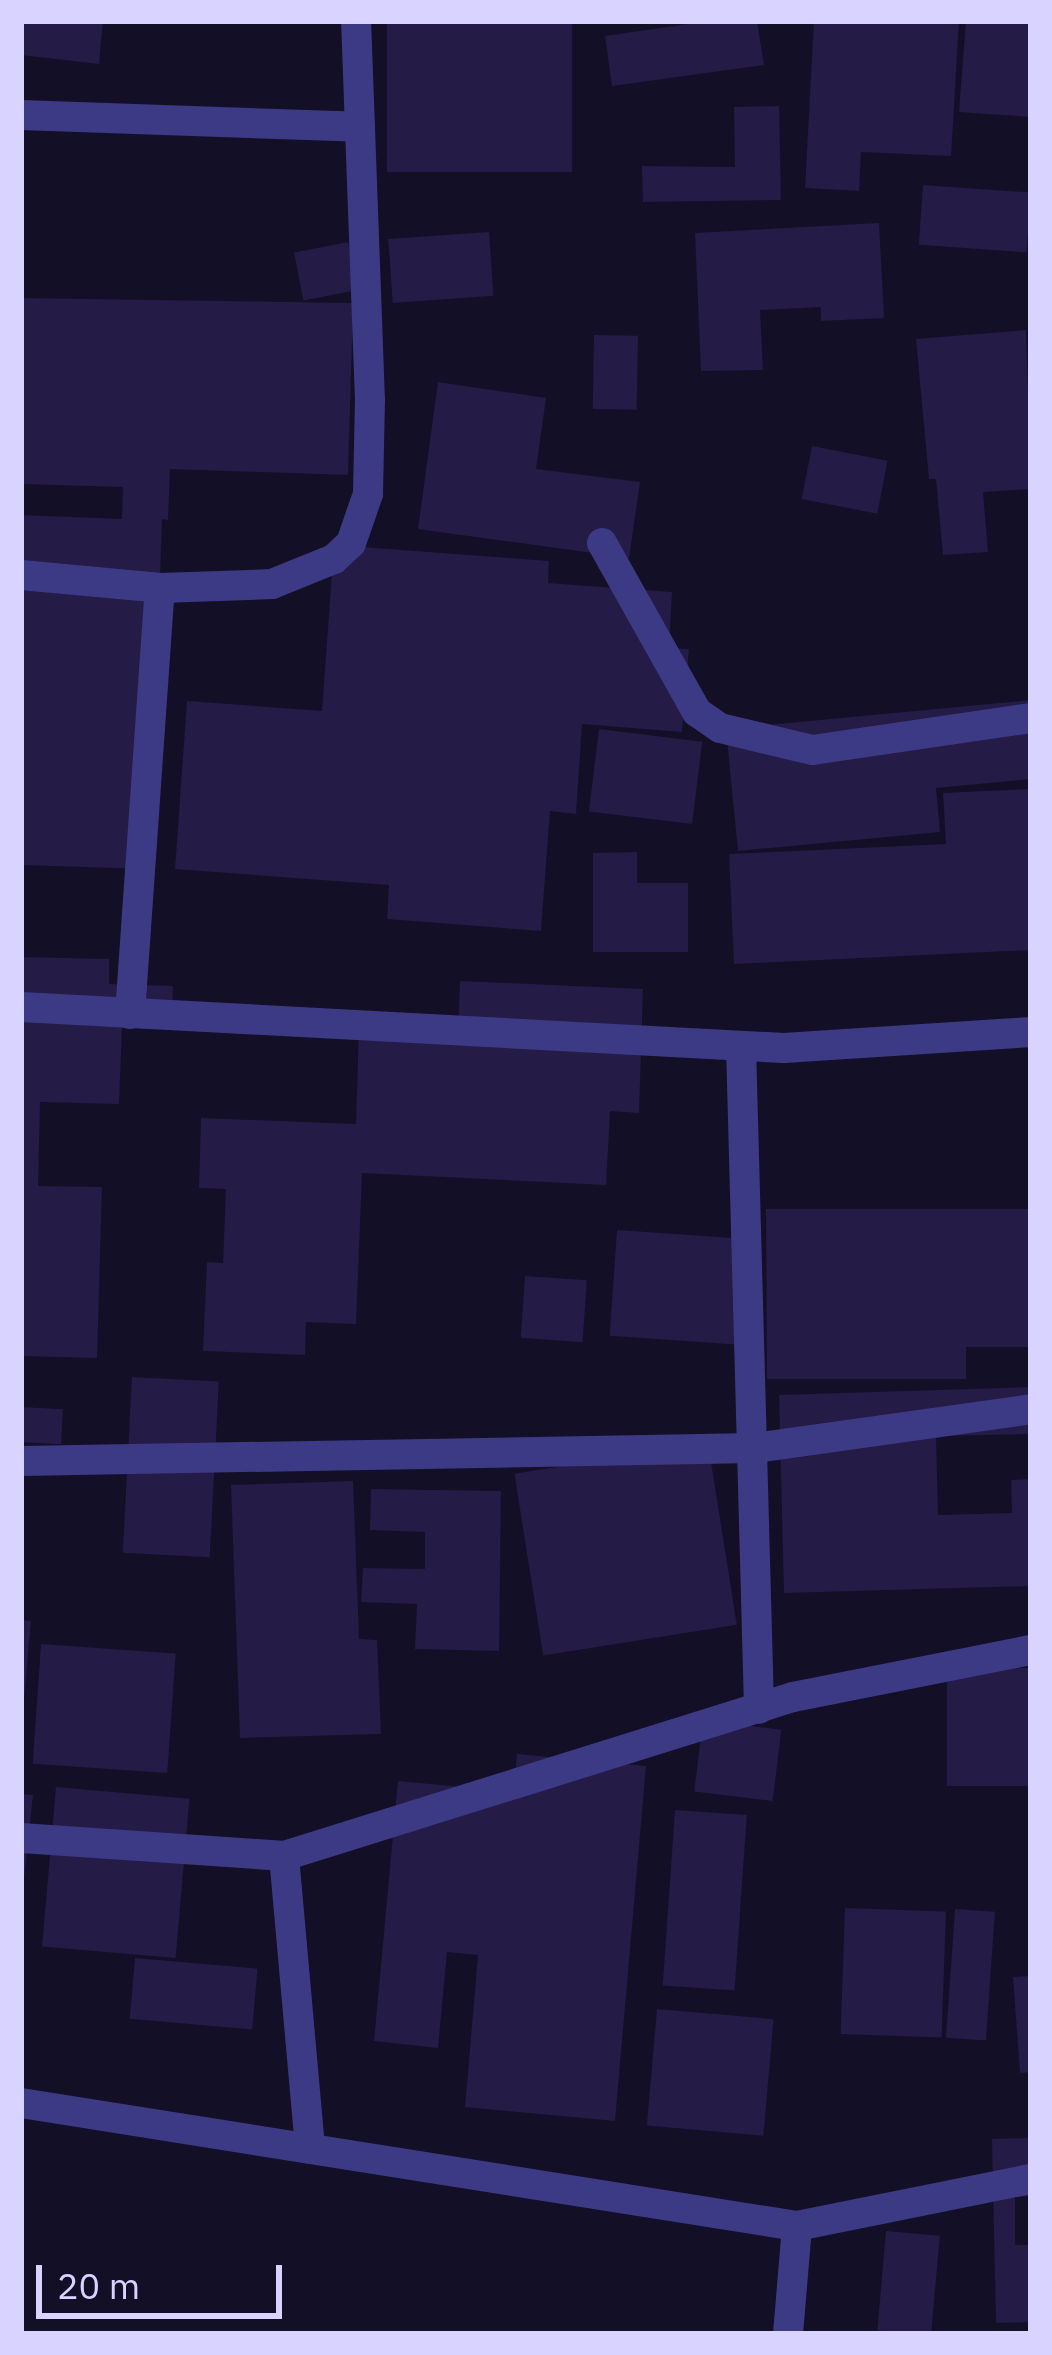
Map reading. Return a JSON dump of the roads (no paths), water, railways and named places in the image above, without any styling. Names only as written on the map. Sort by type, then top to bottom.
[{"type":"street","points":[[21,574],[160,588],[272,584],[334,559],[362,522],[370,401],[356,21]]},
{"type":"street","points":[[21,115],[360,127]]},
{"type":"street","points":[[602,543],[697,712],[720,728],[812,750],[1031,718]]},
{"type":"street","points":[[130,1014],[160,588]]},
{"type":"street","points":[[21,1007],[741,1046],[1031,1032]]},
{"type":"street","points":[[741,1046],[759,1709]]},
{"type":"street","points":[[21,1460],[755,1448],[1031,1408]]},
{"type":"street","points":[[21,1838],[284,1856],[793,1697],[1031,1650]]},
{"type":"street","points":[[284,1856],[310,2149]]},
{"type":"street","points":[[21,2103],[797,2226],[1031,2179]]},
{"type":"street","points":[[788,2334],[797,2226]]}]
